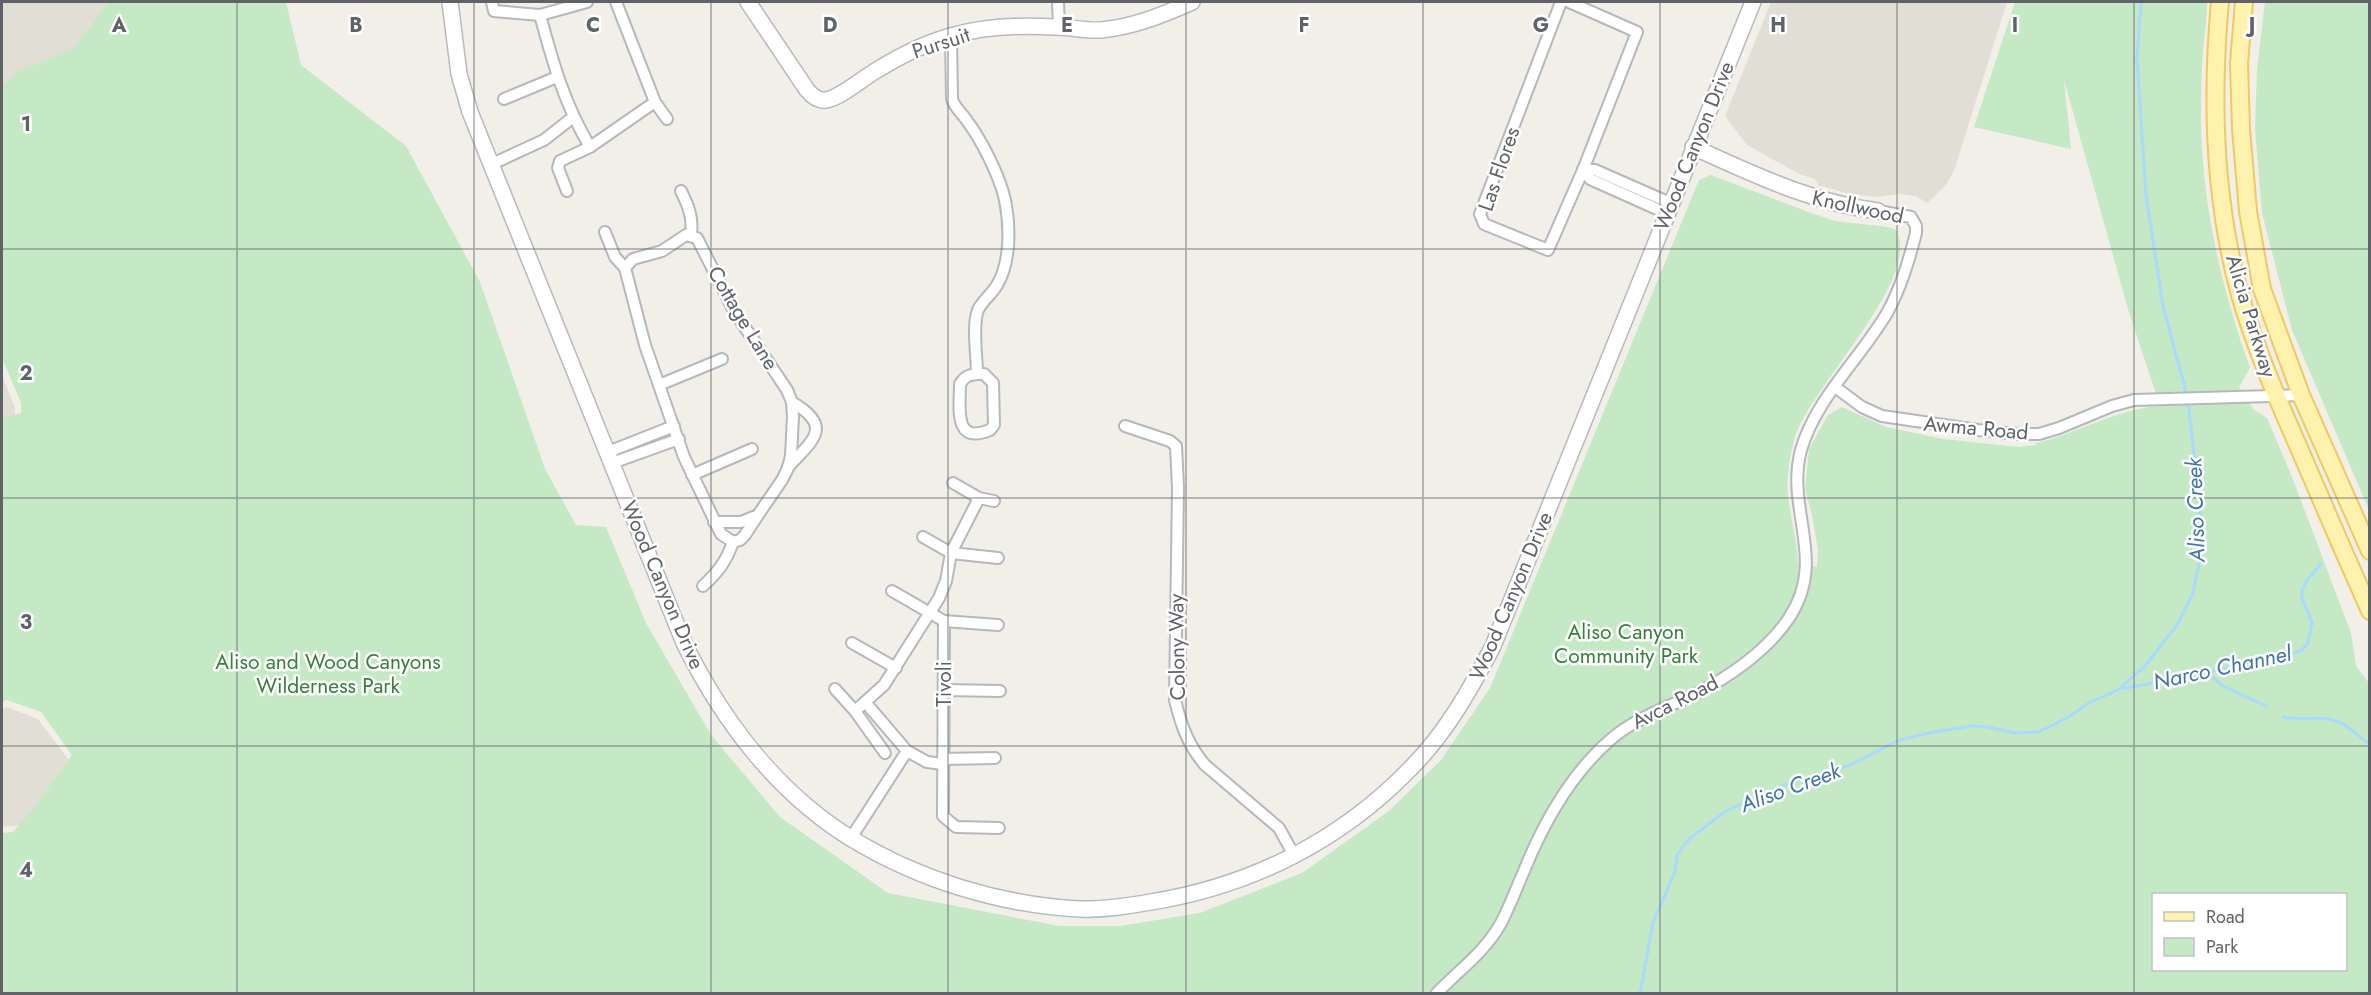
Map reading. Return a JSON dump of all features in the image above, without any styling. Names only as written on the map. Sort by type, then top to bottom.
[{"type":"main road","name":"Wood Canyon Drive","points":[[450,2],[462,90],[684,643],[703,680],[735,729],[787,787],[851,838],[914,870],[954,885],[995,897],[1032,904],[1082,909],[1122,907],[1174,899],[1222,886],[1295,857],[1342,828],[1380,798],[1411,768],[1442,732],[1464,700],[1493,646],[1753,2]]},
{"type":"main road","name":"Pursuit","points":[[748,2],[807,90],[814,97],[823,101],[834,99],[852,85],[908,52],[951,36],[993,28],[1059,27],[1101,30],[1163,15],[1192,2]]},
{"type":"main road","name":"Alicia Parkway","points":[[2220,2],[2215,69],[2216,132],[2224,216],[2240,294],[2277,396],[2370,611]]},
{"type":"main road","name":"Alicia Parkway","points":[[2244,2],[2239,63],[2241,129],[2247,212],[2262,289],[2301,395],[2370,551]]},
{"type":"main road","name":"Knollwood","points":[[1693,147],[1799,194],[1826,202],[1878,211]]},
{"type":"street","points":[[492,2],[494,11],[540,15],[587,2]]},
{"type":"street","points":[[616,2],[655,102],[667,119]]},
{"type":"street","points":[[1059,2],[1059,27]]},
{"type":"street","name":"Las Flores","points":[[1561,2],[1480,214],[1484,224],[1548,250],[1583,170],[1637,32],[1569,2]]},
{"type":"street","points":[[540,15],[557,77],[572,118],[590,147]]},
{"type":"street","points":[[951,36],[952,99],[995,171],[1007,218],[1004,273],[978,311],[977,374]]},
{"type":"street","points":[[504,99],[557,77]]},
{"type":"street","points":[[567,191],[558,168],[560,161],[590,147],[655,102]]},
{"type":"street","points":[[492,164],[544,140],[572,118]]},
{"type":"street","points":[[1583,170],[1595,170],[1668,208]]},
{"type":"street","name":"Cottage Lane","points":[[681,191],[690,208],[693,221],[692,235],[697,238],[734,311],[787,390],[792,402],[793,416],[788,468]]},
{"type":"street","name":"Knollwood","points":[[1835,387],[1892,303],[1908,262],[1916,233],[1916,226],[1911,217],[1878,211]]},
{"type":"street","points":[[605,232],[615,257],[625,268],[645,345],[692,475],[721,534],[733,542]]},
{"type":"street","points":[[625,268],[633,259],[662,251],[682,237],[692,235]]},
{"type":"street","name":"Cottage Lane","points":[[659,385],[722,359]]},
{"type":"street","points":[[977,374],[984,375],[993,383],[994,425],[990,430],[973,434],[965,431],[960,424],[960,384],[963,378],[977,374]]},
{"type":"street","name":"Awma Road","points":[[1835,387],[1862,407],[1882,416],[1940,426],[2017,434],[2047,432],[2118,404],[2155,399],[2301,395]]},
{"type":"street","name":"Avca Road","points":[[1436,993],[1475,957],[1494,933],[1512,901],[1524,870],[1550,819],[1571,785],[1600,749],[1626,727],[1643,717],[1693,695],[1725,676],[1763,647],[1788,619],[1799,599],[1807,563],[1806,541],[1798,494],[1801,453],[1817,414],[1835,387]]},
{"type":"street","name":"Cottage Lane","points":[[703,586],[727,560],[733,542],[745,535],[788,468],[815,436],[817,428],[808,411],[792,402]]},
{"type":"street","points":[[610,457],[674,426]]},
{"type":"street","name":"Colony Way","points":[[1125,426],[1170,441],[1176,446],[1178,488],[1175,700],[1183,730],[1205,765],[1278,828],[1295,857]]},
{"type":"street","points":[[610,457],[679,439]]},
{"type":"street","points":[[692,475],[752,449]]},
{"type":"street","points":[[952,483],[979,498],[994,501]]},
{"type":"street","name":"Tivoli","points":[[855,711],[884,685],[931,612],[946,581],[951,553],[979,498]]},
{"type":"street","points":[[714,522],[741,522],[758,515]]},
{"type":"street","points":[[923,537],[951,553],[998,558]]},
{"type":"street","points":[[892,591],[944,621],[998,625]]},
{"type":"street","name":"Tivoli","points":[[944,621],[943,816],[956,827],[999,828]]},
{"type":"street","points":[[852,643],[896,668]]},
{"type":"street","points":[[835,689],[855,711],[885,753]]},
{"type":"street","points":[[944,690],[1000,691]]},
{"type":"street","points":[[866,702],[908,751],[927,762],[995,758]]},
{"type":"street","points":[[851,838],[908,751]]},
{"type":"shaded area","points":[[2,2],[186,2],[2,135]]},
{"type":"shaded area","points":[[1771,2],[2007,2],[1954,171],[1945,186],[1927,203],[1916,196],[1900,194],[1875,197],[1846,193],[1818,185],[1815,179],[1799,174],[1747,145],[1725,116]]},
{"type":"shaded area","points":[[2,375],[15,408],[13,470],[2,485]]},
{"type":"shaded area","points":[[7,707],[38,719],[80,775],[70,821],[2,827],[2,709]]},
{"type":"green space","points":[[109,2],[286,2],[301,65],[406,146],[480,282],[545,469],[576,525],[606,527],[646,623],[711,735],[780,817],[888,893],[1059,926],[1120,926],[1200,913],[1302,873],[1389,811],[1441,760],[1490,688],[1699,180],[1711,175],[1835,221],[1888,227],[1896,230],[1900,251],[1894,275],[1862,332],[1805,415],[1795,437],[1789,466],[1788,489],[1798,564],[1817,567],[1818,550],[1805,489],[1809,449],[1828,415],[1842,407],[1886,427],[1943,439],[2019,447],[2035,445],[2113,416],[2160,406],[2128,309],[2064,80],[2071,149],[1974,127],[2015,2],[2207,2],[2201,80],[2202,153],[2215,247],[2222,278],[2250,368],[2239,387],[2253,409],[2267,418],[2292,477],[2351,633],[2356,666],[2369,683],[2369,993],[2,993],[2,833],[13,832],[35,807],[72,755],[41,712],[7,700],[2,702],[2,418],[21,413],[21,403],[2,358],[2,88],[17,72],[73,49]]},
{"type":"green space","points":[[2265,2],[2369,2],[2369,510],[2292,330],[2262,213],[2255,130],[2257,69]]},
{"type":"waterway","name":"Aliso Creek","points":[[1640,994],[1653,922],[1675,872],[1677,855],[1689,839],[1726,811],[1787,784],[1850,765],[1897,741],[1928,733],[1971,726],[2015,733],[2038,732],[2067,718],[2089,703],[2118,690],[2144,667],[2177,625],[2193,593],[2200,558],[2200,506],[2189,410],[2163,306],[2146,195],[2137,58],[2141,2]]},
{"type":"waterway","name":"Narco Channel","points":[[2121,689],[2275,659],[2302,650],[2308,643],[2312,622],[2302,598],[2302,591],[2307,580],[2321,564]]},
{"type":"waterway","points":[[2208,673],[2223,686],[2266,706]]},
{"type":"waterway","points":[[2283,717],[2333,720],[2347,726],[2370,745]]},
{"type":"park label","name":"Aliso Canyon Community Park","points":[[1626,644]]},
{"type":"park label","name":"Aliso and Wood Canyons Wilderness Park","points":[[328,674]]}]
